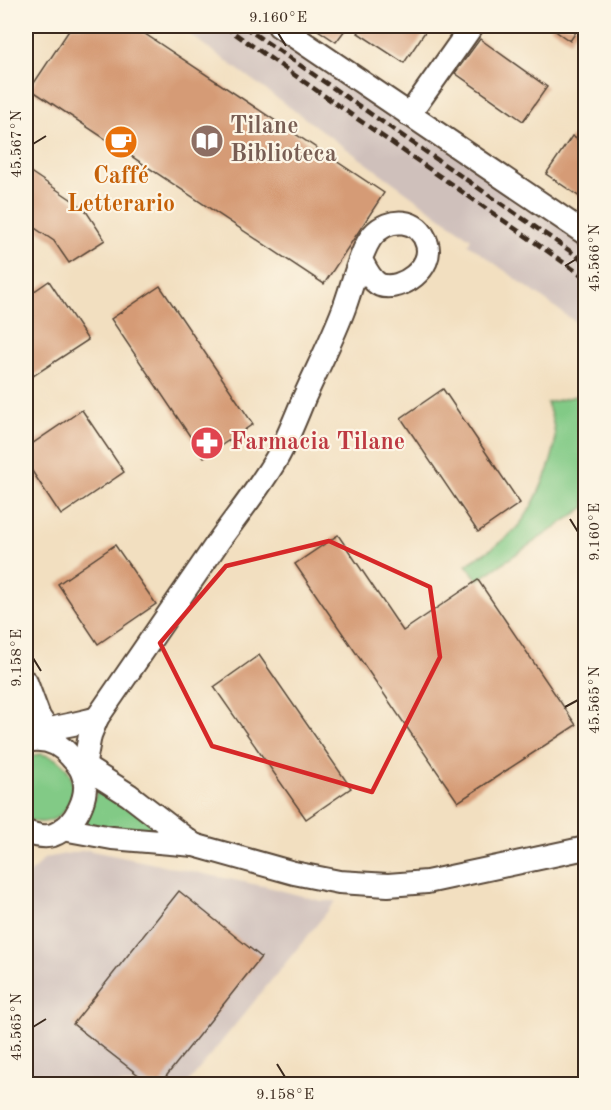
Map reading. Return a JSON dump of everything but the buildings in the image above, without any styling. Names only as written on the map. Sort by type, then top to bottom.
[{"type":"street","points":[[279,26],[585,234]]},
{"type":"street","points":[[409,115],[472,26]]},
{"type":"street","points":[[59,735],[90,735],[97,718],[278,456],[343,312],[364,249],[370,238],[387,224],[397,221],[407,222],[422,234],[427,243],[428,254],[417,274],[399,284],[380,285],[367,291],[343,312]]},
{"type":"street","points":[[361,260],[368,273],[380,285]]},
{"type":"street","points":[[26,741],[47,740],[97,718]]},
{"type":"street","points":[[39,836],[74,818],[85,788],[59,735]]},
{"type":"street","points":[[59,735],[194,845]]},
{"type":"street","points":[[39,836],[112,838],[194,845],[317,878],[339,882],[388,885],[427,882],[585,848]]},
{"type":"highlighted area","points":[[329,541],[430,587],[440,657],[372,792],[212,746],[160,643],[226,566]]},
{"type":"shaded area","points":[[178,26],[266,26],[585,240],[585,329],[468,244],[471,239]]},
{"type":"shaded area","points":[[87,850],[268,887],[321,901],[336,901],[187,1084],[26,1084],[26,878],[45,858]]},
{"type":"green space","points":[[580,395],[586,399],[585,507],[478,580],[466,565],[501,542],[519,525],[531,508],[542,484],[555,439],[554,425],[547,403]]},
{"type":"green space","points":[[40,754],[57,760],[68,771],[72,784],[71,797],[65,809],[55,818],[42,822],[26,819],[26,757]]},
{"type":"green space","points":[[99,785],[160,829],[157,837],[85,824]]},
{"type":"railway","points":[[224,26],[586,278]]},
{"type":"railway","points":[[243,26],[586,262]]},
{"type":"place","name":"Tilane Biblioteca","points":[[207,141]]},
{"type":"place","name":"Caffé Letterario","points":[[121,142]]},
{"type":"place","name":"Farmacia Tilane","points":[[207,443]]}]
